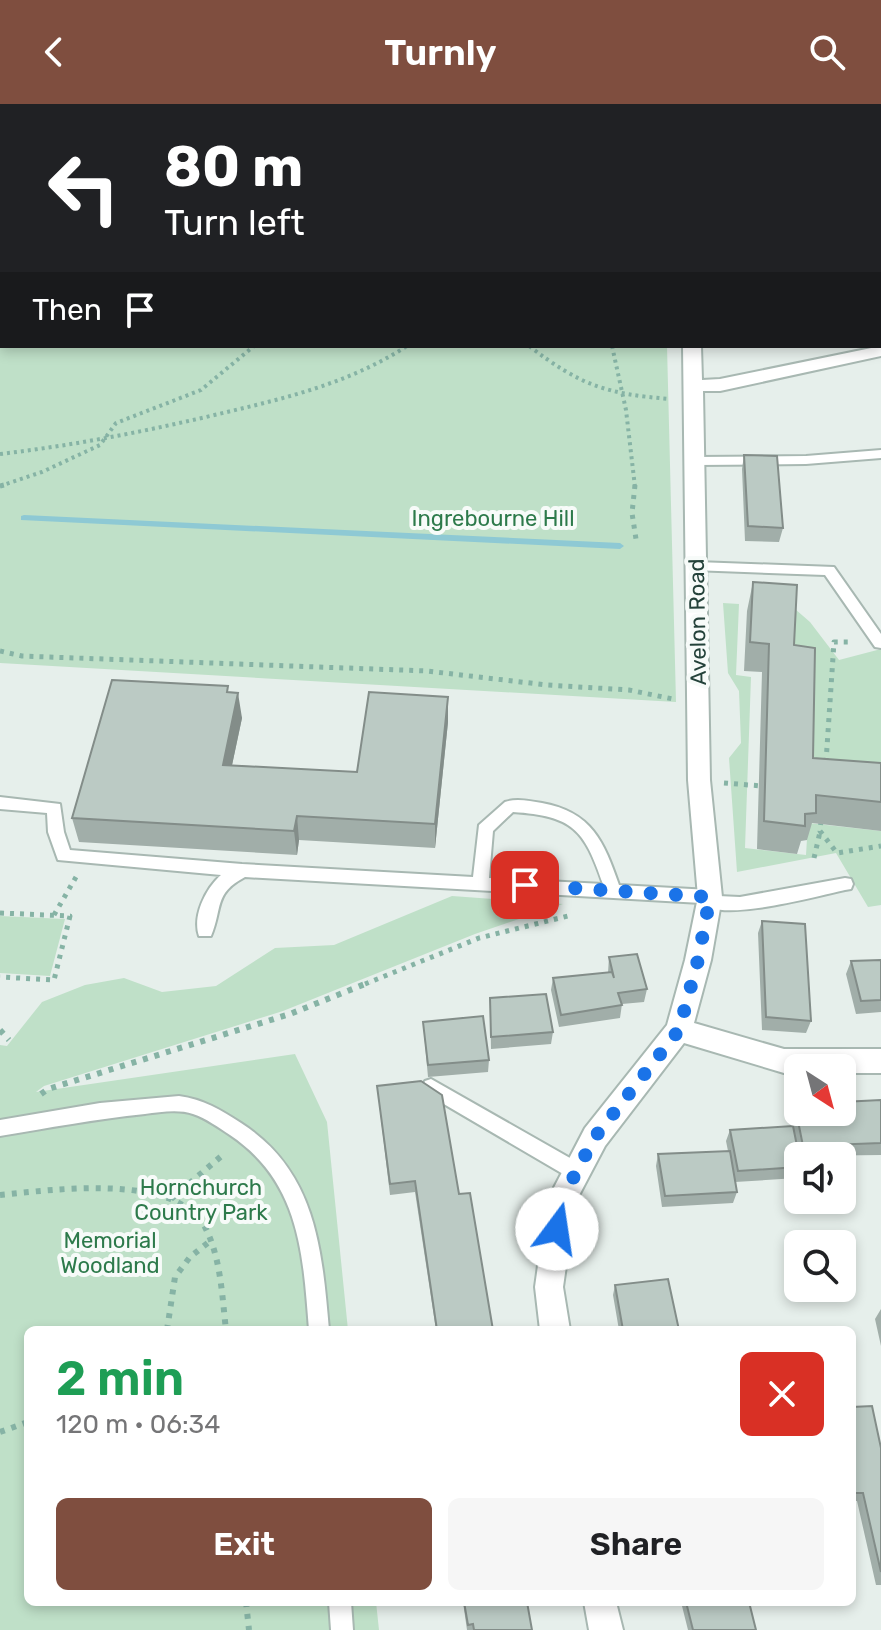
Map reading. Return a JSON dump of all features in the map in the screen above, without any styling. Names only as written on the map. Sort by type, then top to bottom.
[{"type":"street","name":"Avelon Road","points":[[679,1030],[698,960],[709,900],[699,780],[692,348]]},
{"type":"street","points":[[693,393],[881,351]]},
{"type":"street","points":[[554,1326],[549,1287],[561,1201],[595,1137],[679,1030],[784,1061],[881,1061]]},
{"type":"street","points":[[601,1606],[606,1630]]},
{"type":"lane","points":[[696,461],[806,460],[881,454]]},
{"type":"lane","points":[[697,567],[829,570],[880,643]]},
{"type":"lane","points":[[0,803],[55,808],[56,832],[64,856],[243,870],[613,890],[740,904],[845,884]]},
{"type":"lane","points":[[480,883],[485,829],[510,806],[544,807],[571,815],[587,830],[603,859],[613,890]]},
{"type":"lane","points":[[205,931],[212,893],[227,878],[243,870]]},
{"type":"lane","points":[[431,1087],[577,1172]]},
{"type":"lane","points":[[9,1127],[153,1106],[193,1105],[247,1134],[273,1160],[295,1193],[313,1250],[319,1326]]},
{"type":"lane","points":[[340,1606],[342,1630]]},
{"type":"path","points":[[0,486],[65,462],[106,440],[116,423],[213,383],[252,348]]},
{"type":"path","points":[[0,454],[106,440],[322,390],[386,361],[404,348]]},
{"type":"path","points":[[532,348],[568,376],[597,390],[623,395],[693,393]]},
{"type":"path","points":[[612,348],[636,477],[632,513],[636,539]]},
{"type":"path","points":[[825,776],[834,642],[880,643]]},
{"type":"path","points":[[0,651],[22,656],[427,671],[547,685],[629,690],[671,699],[698,700]]},
{"type":"path","points":[[699,780],[776,788]]},
{"type":"path","points":[[814,858],[821,818]]},
{"type":"path","points":[[820,831],[837,853],[881,846]]},
{"type":"path","points":[[54,915],[85,858]]},
{"type":"path","points":[[9,1127],[19,1110],[48,1089],[290,1014],[479,938],[607,906],[613,890]]},
{"type":"path","points":[[0,913],[70,916],[54,980],[0,977]]},
{"type":"path","points":[[0,1030],[9,1040]]},
{"type":"path","points":[[171,1199],[247,1134]]},
{"type":"path","points":[[0,1195],[126,1188],[171,1199],[197,1216],[209,1242],[215,1257],[225,1326]]},
{"type":"path","points":[[168,1326],[173,1313],[171,1292],[176,1275],[209,1242]]},
{"type":"path","points":[[0,1432],[24,1423]]},
{"type":"path","points":[[246,1606],[249,1630]]},
{"type":"green space","name":"Ingrebourne Hill","points":[[0,348],[667,348],[676,702],[0,663]]},
{"type":"green space","points":[[723,603],[739,604],[736,675],[751,677],[745,848],[806,855],[808,823],[881,831],[881,905],[868,907],[836,853],[737,872],[729,758],[741,743],[739,691],[728,673]]},
{"type":"green space","points":[[795,609],[810,622],[839,660],[881,649],[881,775],[811,768],[794,671]]},
{"type":"green space","name":"Hornchurch Country Park","points":[[452,896],[563,904],[475,934],[283,1011],[44,1086],[36,1092],[295,1054],[327,1122],[348,1326],[24,1326],[24,1606],[376,1606],[379,1630],[0,1630],[0,1045],[7,1046],[42,1002],[85,985],[124,978],[162,992],[216,986],[275,948],[334,945]]},
{"type":"green space","points":[[0,916],[65,919],[50,976],[0,973]]},
{"type":"building","points":[[744,455],[777,456],[783,528],[748,526]]},
{"type":"building","points":[[753,582],[797,585],[794,645],[815,648],[813,758],[881,763],[881,802],[816,795],[816,813],[805,814],[805,826],[764,821],[769,644],[750,642]]},
{"type":"building","points":[[112,680],[228,686],[227,692],[238,693],[223,765],[357,772],[369,692],[448,697],[435,824],[297,816],[294,831],[72,818]]},
{"type":"building","points":[[762,921],[805,924],[811,1021],[766,1017]]},
{"type":"building","points":[[637,954],[647,989],[618,993],[622,1005],[561,1015],[553,978],[612,972],[614,978],[609,957]]},
{"type":"building","points":[[881,960],[881,1000],[861,1001],[851,961]]},
{"type":"building","points":[[546,994],[553,1032],[491,1037],[490,998]]},
{"type":"building","points":[[483,1016],[489,1060],[428,1065],[423,1022]]},
{"type":"building","points":[[421,1081],[442,1095],[459,1194],[470,1193],[492,1326],[436,1326],[415,1181],[390,1184],[377,1086]]},
{"type":"building","points":[[881,1100],[881,1143],[802,1142],[799,1126],[856,1126],[856,1101]]},
{"type":"building","points":[[793,1126],[796,1142],[784,1142],[784,1168],[738,1171],[730,1130]]},
{"type":"building","points":[[730,1151],[737,1192],[665,1196],[658,1154]]},
{"type":"building","points":[[668,1279],[678,1326],[622,1326],[615,1285]]},
{"type":"building","points":[[872,1406],[881,1448],[881,1572],[863,1493],[856,1493],[856,1407]]},
{"type":"building","points":[[465,1606],[528,1606],[532,1630],[474,1630],[473,1624],[468,1625]]},
{"type":"building","points":[[687,1606],[750,1606],[756,1630],[693,1630]]},
{"type":"waterway","points":[[24,518],[620,546]]},
{"type":"route","points":[[525,885],[710,897],[698,960],[679,1030],[595,1137],[561,1201],[557,1229]]},
{"type":"park label","name":"Memorial Woodland","points":[[110,1252]]}]
